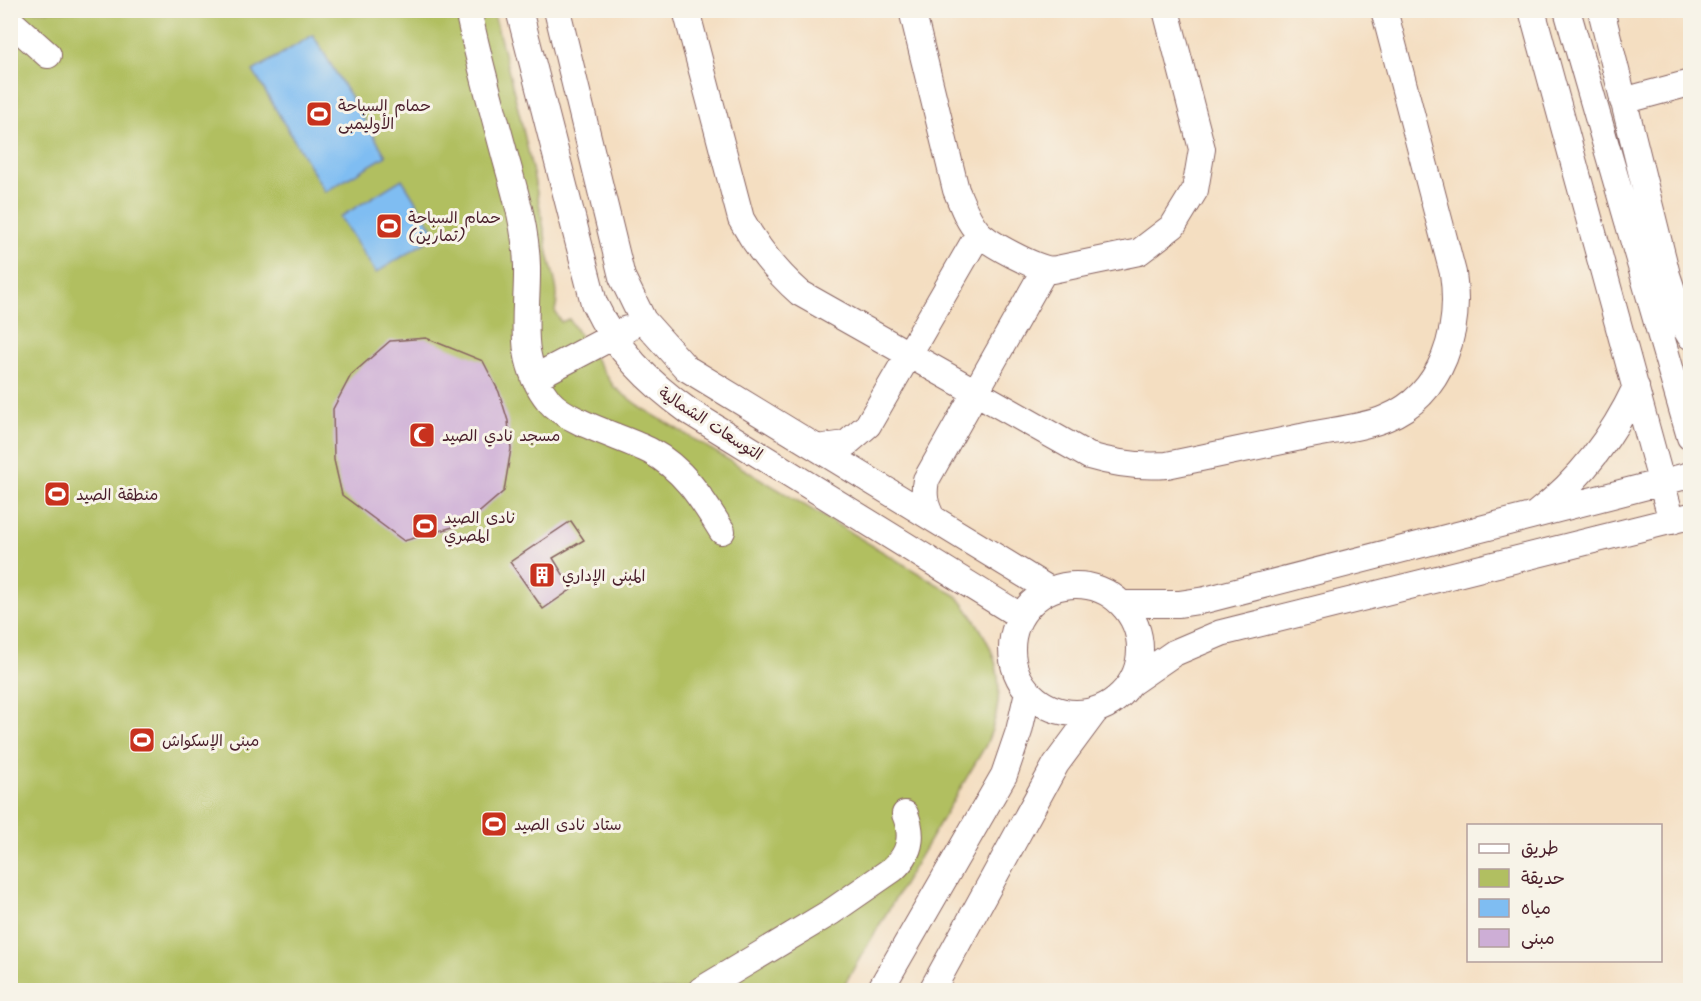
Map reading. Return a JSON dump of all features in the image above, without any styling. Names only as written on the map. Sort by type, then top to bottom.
[{"type":"street","points":[[468,10],[523,225],[527,266],[526,354],[534,378],[551,403],[589,426],[650,451],[673,466],[697,490],[722,531]]},
{"type":"street","name":"التوسعات الشمالية","points":[[519,10],[594,303],[612,338],[632,364],[649,381],[690,412],[1020,616]]},
{"type":"street","points":[[557,10],[622,277],[643,320],[686,368],[1050,590]]},
{"type":"street","points":[[686,10],[741,219],[752,240],[782,277],[800,293],[1089,456],[1114,464],[1141,466],[1167,465],[1385,419],[1418,396],[1441,367],[1456,321],[1453,273],[1384,10]]},
{"type":"street","points":[[912,10],[956,190],[965,212],[979,233],[1045,269],[1140,252],[1173,226],[1195,190],[1202,149],[1166,10]]},
{"type":"street","points":[[933,990],[1056,764],[1096,710],[1122,694],[1132,682],[1173,653],[1221,633],[1681,519],[1662,483],[1532,10]]},
{"type":"street","points":[[1568,10],[1682,386],[1690,437]]},
{"type":"street","points":[[1601,10],[1667,275],[1684,326],[1690,336]]},
{"type":"street","points":[[10,21],[48,55]]},
{"type":"street","points":[[1623,100],[1690,84]]},
{"type":"street","points":[[817,448],[846,444],[868,425],[979,233]]},
{"type":"street","points":[[932,518],[926,506],[924,493],[926,480],[1045,269]]},
{"type":"street","points":[[534,378],[643,320]]},
{"type":"street","points":[[1532,517],[1586,468],[1614,430],[1636,387]]},
{"type":"street","points":[[1123,604],[1179,604],[1205,600],[1690,475]]},
{"type":"street","points":[[1096,710],[1067,713],[1039,702],[1020,681],[1012,655],[1013,635],[1020,616],[1028,605],[1050,590],[1081,585],[1103,591],[1123,604],[1132,617],[1140,642],[1138,669],[1132,682]]},
{"type":"street","points":[[879,990],[1004,775],[1019,731],[1028,692]]},
{"type":"street","points":[[701,990],[831,912],[893,869],[901,862],[909,844],[909,824],[905,814]]},
{"type":"green space","name":"نادى الصيد المصري","points":[[11,11],[493,11],[530,161],[556,289],[555,311],[561,322],[569,319],[614,387],[640,407],[957,596],[971,614],[991,649],[999,684],[994,723],[986,745],[841,990],[11,990]]},
{"type":"water","name":"حمام السباحة الأوليمبى","points":[[313,35],[386,156],[325,192],[253,71]]},
{"type":"water","name":"حمام السباحة (تمارين)","points":[[402,179],[437,235],[376,273],[340,217]]},
{"type":"building","name":"مسجد نادي الصيد","points":[[426,338],[483,361],[499,392],[508,421],[511,449],[504,491],[467,523],[404,541],[342,495],[334,460],[333,409],[351,375],[390,341]]},
{"type":"building","name":"المبنى الإداري","points":[[571,521],[584,540],[553,558],[572,589],[543,609],[510,562]]},
{"type":"place","name":"حمام السباحة الأوليمبى","points":[[319,114]]},
{"type":"place","name":"حمام السباحة (تمارين)","points":[[389,226]]},
{"type":"place","name":"مسجد نادي الصيد","points":[[422,435]]},
{"type":"place","name":"منطقة الصيد","points":[[57,494]]},
{"type":"place","name":"نادى الصيد المصري","points":[[425,526]]},
{"type":"place","name":"المبنى الإداري","points":[[542,575]]},
{"type":"place","name":"مبنى الإسكواش","points":[[142,740]]},
{"type":"place","name":"ستاد نادى الصيد","points":[[494,824]]}]
